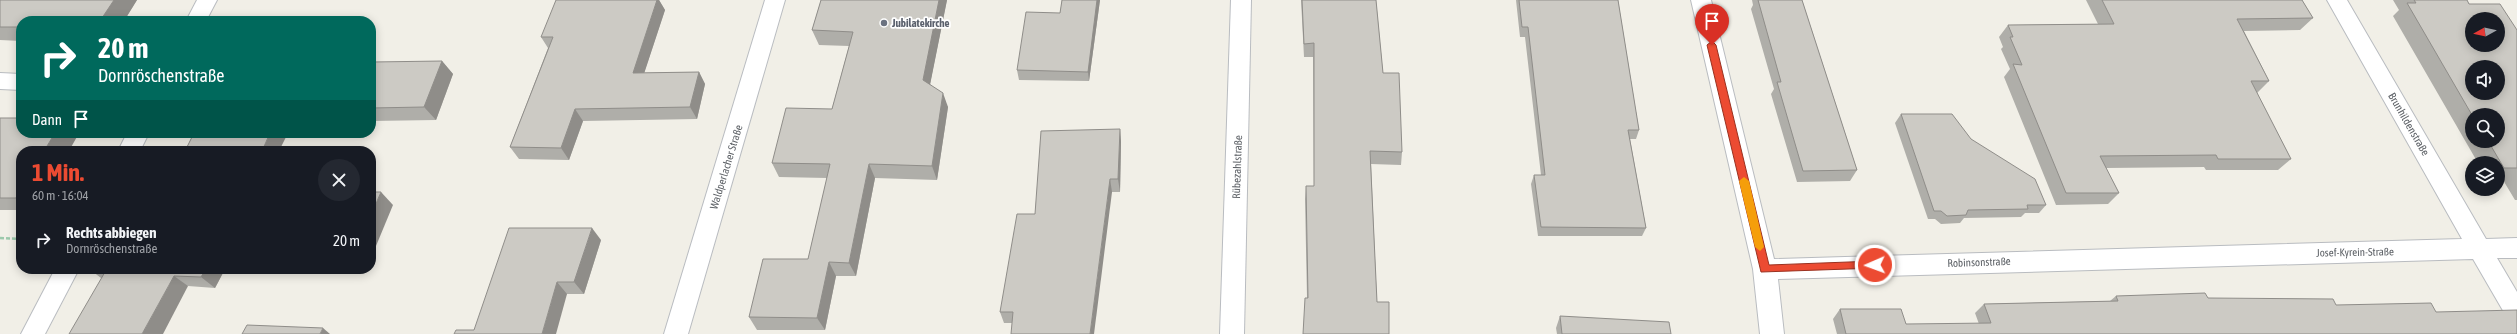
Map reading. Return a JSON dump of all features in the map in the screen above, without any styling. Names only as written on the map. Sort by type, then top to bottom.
[{"type":"street","points":[[199,16],[207,0]]},
{"type":"street","name":"Waldperlacher Straße","points":[[676,334],[775,0]]},
{"type":"street","name":"Rübezahlstraße","points":[[1232,334],[1241,0]]},
{"type":"street","points":[[1701,0],[1765,269],[1772,334]]},
{"type":"street","name":"Brunhildenstraße","points":[[2337,0],[2517,314]]},
{"type":"street","points":[[0,81],[16,82]]},
{"type":"street","name":"Josef-Kyrein-Straße","points":[[2193,256],[2517,248]]},
{"type":"street","name":"Robinsonstraße","points":[[1765,269],[2193,256]]},
{"type":"street","points":[[33,334],[63,274]]},
{"type":"path","points":[[0,238],[16,239]]},
{"type":"building","points":[[0,0],[114,0],[103,16],[16,16],[16,27],[0,27]]},
{"type":"building","points":[[556,0],[657,0],[633,73],[699,72],[690,107],[575,109],[561,148],[510,147],[553,37],[541,37]]},
{"type":"building","points":[[821,0],[939,0],[923,80],[943,93],[932,166],[869,164],[849,263],[829,262],[817,318],[749,317],[763,259],[808,259],[830,164],[772,163],[786,108],[832,109],[853,32],[812,30]]},
{"type":"building","points":[[1062,0],[1097,0],[1088,72],[1017,70],[1026,12],[1060,13]]},
{"type":"building","points":[[1302,0],[1376,0],[1383,73],[1399,73],[1402,152],[1370,151],[1377,302],[1389,302],[1389,334],[1303,334],[1305,298],[1308,298],[1306,186],[1314,186],[1314,43],[1304,44]]},
{"type":"building","points":[[1519,0],[1618,0],[1639,130],[1628,130],[1646,228],[1541,227],[1534,175],[1545,175],[1528,27],[1522,27]]},
{"type":"building","points":[[1758,0],[1802,0],[1857,170],[1803,171],[1777,82],[1781,82]]},
{"type":"building","points":[[2102,0],[2302,0],[2313,18],[2237,19],[2269,81],[2251,81],[2291,159],[2218,159],[2216,155],[2100,156],[2119,193],[2066,193],[2013,64],[2022,65],[2010,37],[2013,37],[2008,25],[2114,24]]},
{"type":"building","points":[[2414,0],[2467,0],[2469,4],[2500,4],[2517,30],[2517,168],[2505,168],[2505,156],[2497,156],[2492,148],[2505,148],[2505,108],[2468,108],[2407,3],[2416,3]]},
{"type":"building","points":[[442,61],[424,107],[376,108],[376,62]]},
{"type":"building","points":[[1901,114],[1952,114],[1971,139],[2035,179],[2046,205],[2027,205],[2028,209],[1968,210],[1966,215],[1947,216],[1941,211],[1934,211]]},
{"type":"building","points":[[0,118],[16,118],[16,138],[52,138],[47,146],[16,146],[16,198],[0,198]]},
{"type":"building","points":[[1120,129],[1118,179],[1110,179],[1090,334],[1011,334],[1013,312],[1000,312],[1017,214],[1035,214],[1041,131]]},
{"type":"building","points":[[192,138],[268,138],[264,146],[188,146]]},
{"type":"building","points":[[376,192],[381,192],[376,204]]},
{"type":"building","points":[[509,228],[592,228],[574,282],[557,282],[542,334],[454,334],[456,330],[474,330]]},
{"type":"building","points":[[104,274],[203,274],[201,277],[174,276],[142,334],[69,334]]},
{"type":"building","points":[[2205,293],[2208,298],[2333,299],[2336,305],[2431,303],[2436,312],[2517,310],[2517,334],[1846,334],[1840,309],[1901,309],[1906,324],[1991,323],[1984,304],[2118,301],[2116,296]]},
{"type":"building","points":[[1560,316],[1669,322],[1671,334],[1562,334]]},
{"type":"building","points":[[247,325],[323,328],[320,334],[242,334]]},
{"type":"slow traffic","points":[[1744,181],[1760,247]]},
{"type":"place","name":"Jubilatekirche","points":[[884,23]]},
{"type":"route","points":[[1712,45],[1765,269],[1875,265]]}]
